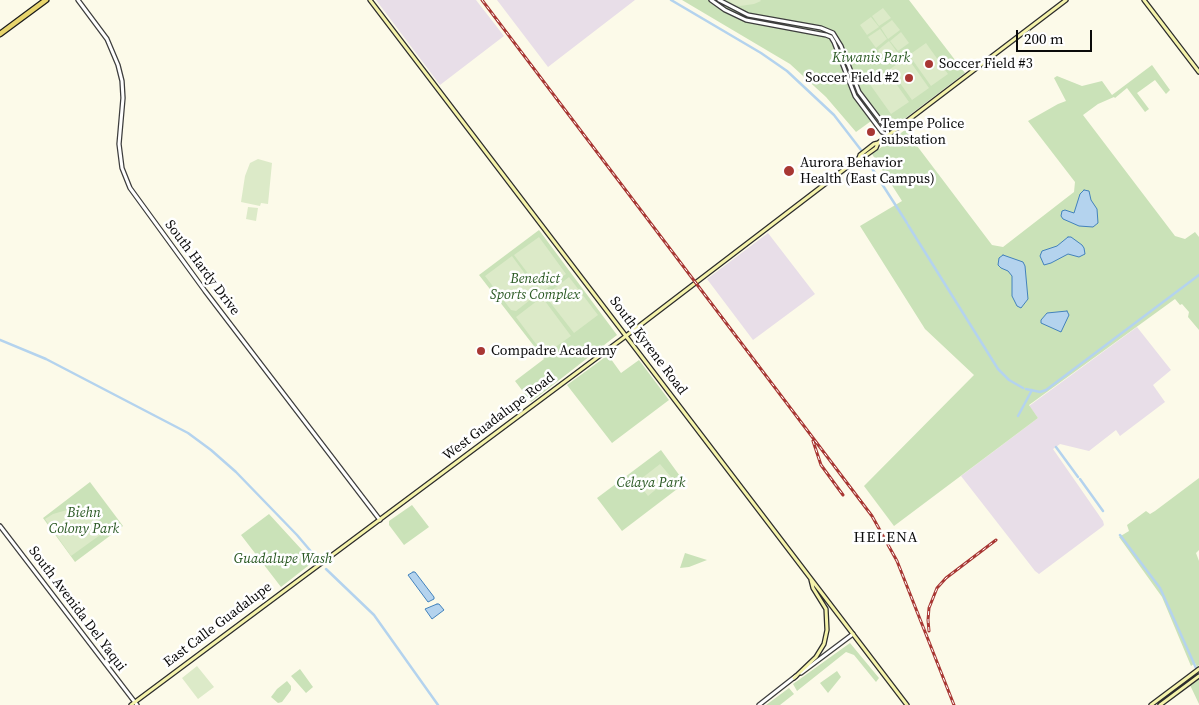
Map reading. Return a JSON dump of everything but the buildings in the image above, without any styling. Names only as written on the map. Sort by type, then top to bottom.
[{"type":"main road","points":[[0,34],[46,0]]},
{"type":"main road","name":"South Kyrene Road","points":[[370,0],[907,705]]},
{"type":"main road","name":"West Guadalupe Road","points":[[321,563],[626,336],[865,153],[876,148],[878,143],[888,135],[1066,0]]},
{"type":"main road","points":[[1144,0],[1199,72]]},
{"type":"main road","name":"East Calle Guadalupe","points":[[130,705],[136,704],[321,563]]},
{"type":"main road","points":[[794,678],[816,657],[824,644],[828,630],[826,609],[813,588],[810,577]]},
{"type":"main road","points":[[1151,705],[1199,670]]},
{"type":"main road","points":[[1160,705],[1198,677]]},
{"type":"street","name":"South Hardy Drive","points":[[78,0],[107,39],[120,72],[123,98],[119,144],[121,164],[130,188],[205,292],[380,520]]},
{"type":"street","points":[[711,0],[739,17],[829,36],[834,42],[858,100],[882,132],[888,135]]},
{"type":"street","points":[[719,0],[748,15],[821,28],[831,32],[836,36],[862,97],[887,129],[888,135]]},
{"type":"street","points":[[777,26],[778,21]]},
{"type":"street","points":[[839,55],[844,53]]},
{"type":"street","points":[[858,100],[862,97]]},
{"type":"street","points":[[875,122],[879,119]]},
{"type":"street","name":"South Avenida Del Yaqui","points":[[0,526],[136,704]]},
{"type":"street","points":[[759,705],[853,634]]},
{"type":"shaded area","points":[[376,0],[476,0],[504,36],[440,85]]},
{"type":"shaded area","points":[[497,0],[635,0],[548,67]]},
{"type":"shaded area","points":[[768,233],[815,294],[753,340],[707,279]]},
{"type":"shaded area","points":[[1137,327],[1171,370],[1153,385],[1165,402],[1120,436],[1116,430],[1089,451],[1060,444],[1053,449],[1104,525],[1039,574],[961,476],[1038,418],[1029,406]]},
{"type":"green space","name":"Kiwanis Park","points":[[682,0],[909,0],[965,73],[891,129],[888,129],[878,116],[856,132],[826,97],[790,64]]},
{"type":"green space","points":[[727,0],[760,0],[761,1],[740,6]]},
{"type":"green space","points":[[883,8],[891,18],[879,26],[872,16]]},
{"type":"green space","points":[[871,17],[879,27],[867,35],[860,25]]},
{"type":"green space","points":[[892,20],[900,30],[888,39],[881,28]]},
{"type":"green space","points":[[880,29],[887,39],[876,48],[868,37]]},
{"type":"green space","points":[[901,32],[909,43],[898,51],[890,41]]},
{"type":"green space","points":[[889,41],[897,52],[885,60],[878,50]]},
{"type":"green space","name":"Soccer Field #3","points":[[926,43],[948,74],[931,86],[909,55]]},
{"type":"green space","name":"Soccer Field #2","points":[[907,57],[929,88],[912,100],[890,69]]},
{"type":"green space","points":[[1152,65],[1170,90],[1166,94],[1155,80],[1137,93],[1149,109],[1145,112],[1127,88],[1115,98],[1098,104],[1083,115],[1175,236],[1185,239],[1195,232],[1199,237],[1199,330],[1188,317],[1189,312],[1175,299],[1029,405],[1038,418],[894,526],[864,486],[974,375],[925,329],[860,226],[902,201],[872,154],[905,130],[992,245],[1003,247],[1074,192],[1075,182],[1028,121],[1066,101],[1054,78],[1057,76],[1082,86],[1102,81],[1112,95]]},
{"type":"green space","points":[[887,71],[909,102],[891,114],[869,83]]},
{"type":"green space","points":[[258,159],[272,163],[268,204],[261,203],[260,206],[241,202],[245,176],[250,163]]},
{"type":"green space","points":[[248,207],[258,208],[256,221],[246,219]]},
{"type":"green space","name":"Benedict Sports Complex","points":[[539,230],[617,335],[531,402],[515,381],[544,359],[479,275]]},
{"type":"green space","points":[[539,237],[566,274],[542,292],[514,255]]},
{"type":"green space","points":[[512,256],[539,293],[516,311],[511,310],[485,276]]},
{"type":"green space","points":[[569,277],[598,315],[574,333],[546,297],[546,295]]},
{"type":"green space","points":[[542,297],[571,336],[547,353],[542,352],[516,317]]},
{"type":"green space","points":[[608,355],[621,373],[639,360],[669,400],[612,443],[567,385]]},
{"type":"green space","name":"Celaya Park","points":[[661,450],[685,483],[622,531],[597,498]]},
{"type":"green space","points":[[660,464],[671,477],[648,496],[637,482]]},
{"type":"green space","points":[[1199,478],[1199,550],[1196,553],[1199,561],[1199,665],[1197,667],[1195,663],[1191,666],[1162,597],[1119,537],[1129,531],[1127,525],[1146,511],[1150,514],[1155,511]]},
{"type":"green space","name":"Biehn Colony Park","points":[[90,482],[123,526],[75,562],[43,518]]},
{"type":"green space","points":[[412,505],[429,527],[404,545],[389,525],[389,521]]},
{"type":"green space","points":[[67,510],[79,510],[89,514],[100,521],[107,530],[71,556],[45,519],[53,514]]},
{"type":"green space","name":"Guadalupe Wash","points":[[269,514],[313,562],[281,587],[241,535]]},
{"type":"green space","points":[[685,553],[707,560],[689,567],[680,568]]},
{"type":"green space","points":[[850,643],[879,678],[876,682],[854,655],[846,652],[797,691],[793,684]]},
{"type":"green space","points":[[197,666],[214,687],[198,699],[182,678]]},
{"type":"green space","points":[[300,669],[313,687],[306,693],[291,676]]},
{"type":"green space","points":[[837,671],[841,677],[828,693],[820,683]]},
{"type":"green space","points":[[1199,679],[1199,704],[1190,685]]},
{"type":"green space","points":[[287,681],[291,686],[291,690],[282,702],[278,703],[271,697]]},
{"type":"green space","points":[[789,688],[794,694],[780,705],[766,705]]},
{"type":"water","points":[[1084,190],[1089,191],[1091,200],[1097,209],[1098,223],[1093,227],[1079,226],[1063,219],[1061,216],[1062,211],[1065,210],[1074,213],[1080,194]]},
{"type":"water","points":[[1068,237],[1082,245],[1085,254],[1079,257],[1068,254],[1044,265],[1040,256],[1042,251],[1057,246]]},
{"type":"water","points":[[1003,255],[1023,262],[1025,266],[1028,299],[1021,308],[1017,306],[1012,296],[1012,276],[998,265],[999,258]]},
{"type":"water","points":[[1067,311],[1069,315],[1061,332],[1041,323],[1041,320],[1047,313]]},
{"type":"water","points":[[415,572],[434,599],[428,602],[408,575]]},
{"type":"water","points":[[437,604],[444,610],[432,619],[425,609]]},
{"type":"waterway","points":[[671,0],[761,53],[787,71],[834,115],[861,150]]},
{"type":"waterway","points":[[866,159],[907,223]]},
{"type":"waterway","points":[[908,225],[998,369],[1009,380],[1023,388]]},
{"type":"waterway","points":[[1026,389],[1040,392],[1046,390],[1199,275]]},
{"type":"waterway","points":[[0,340],[46,359],[188,433],[236,472],[314,555]]},
{"type":"waterway","points":[[1018,416],[1032,390]]},
{"type":"waterway","points":[[1056,447],[1078,477]]},
{"type":"waterway","points":[[1080,479],[1103,511]]},
{"type":"waterway","points":[[1120,535],[1160,588],[1196,668]]},
{"type":"waterway","points":[[326,569],[374,615],[438,705]]},
{"type":"railway","points":[[482,0],[872,516],[897,561],[954,705]]},
{"type":"railway","points":[[813,441],[821,465],[843,495]]},
{"type":"railway","points":[[929,631],[929,608],[937,588],[946,578],[996,540]]},
{"type":"place","name":"Soccer Field #3","points":[[929,64]]},
{"type":"place","name":"Soccer Field #2","points":[[909,78]]},
{"type":"place","name":"Tempe Police substation","points":[[871,132]]},
{"type":"place","name":"Aurora Behavior Health (East Campus)","points":[[789,171]]},
{"type":"place","name":"Compadre Academy","points":[[481,351]]},
{"type":"district","name":"HELENA","points":[[886,538]]}]
